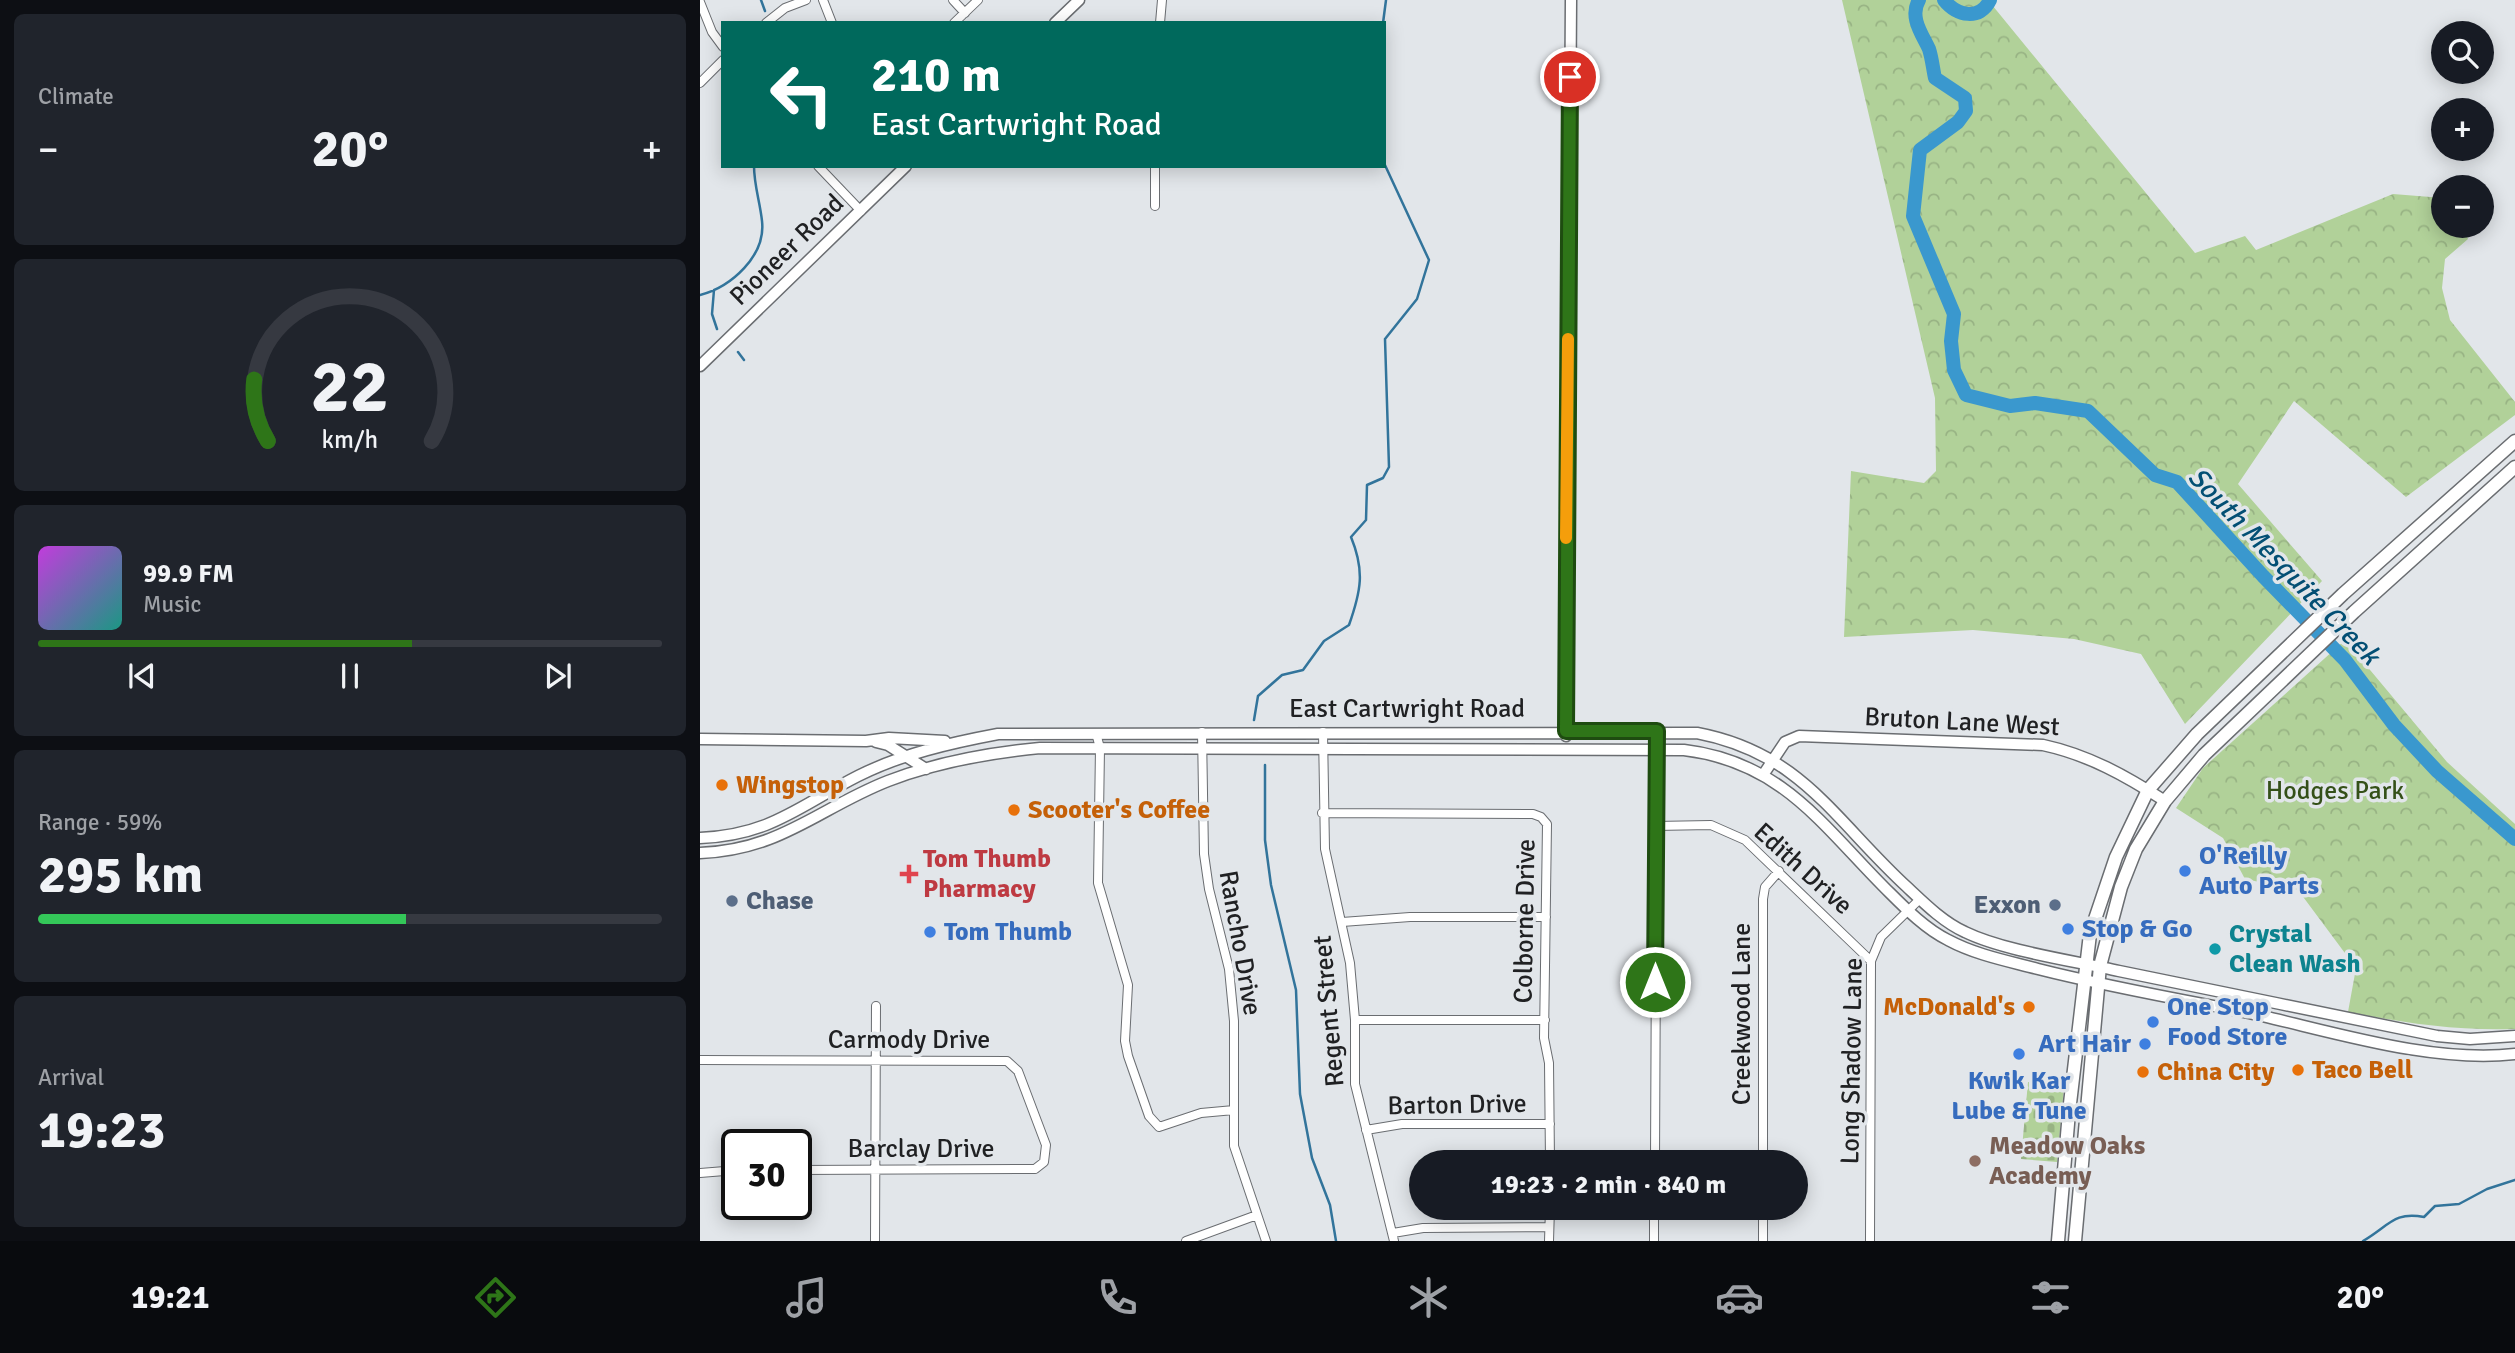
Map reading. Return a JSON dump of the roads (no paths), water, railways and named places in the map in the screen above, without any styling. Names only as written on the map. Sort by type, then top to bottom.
[{"type":"main road","points":[[1057,21],[1079,0]]},
{"type":"main road","points":[[1566,749],[1571,0]]},
{"type":"main road","name":"Pioneer Road","points":[[700,366],[904,168]]},
{"type":"main road","points":[[2058,1241],[2072,1078],[2090,934],[2111,868],[2148,790],[2197,733],[2343,594],[2515,441]]},
{"type":"main road","points":[[2075,1241],[2100,967],[2121,887],[2136,849],[2165,801],[2204,755],[2354,612],[2515,467]]},
{"type":"main road","name":"East Cartwright Road","points":[[700,838],[753,832],[809,806],[859,776],[906,756],[976,738],[1037,732],[1566,731],[1657,731],[1718,737],[1773,759],[1820,797],[1877,860],[1920,899],[1966,933],[2100,967],[2437,1036],[2470,1039],[2515,1036]]},
{"type":"main road","name":"Bruton Lane West","points":[[1763,775],[1785,741],[1799,736],[2043,745],[2072,751],[2110,767],[2165,801]]},
{"type":"main road","points":[[866,741],[889,738],[957,742]]},
{"type":"main road","points":[[976,738],[978,755]]},
{"type":"main road","points":[[700,739],[866,741],[888,744],[926,769]]},
{"type":"main road","name":"East Cartwright Road","points":[[700,853],[753,846],[816,819],[870,789],[926,769],[978,755],[1040,748],[1657,749],[1707,753],[1748,766],[1781,785],[1819,818],[1908,910],[1947,940],[1969,949],[1997,959],[2083,980],[2435,1054],[2515,1054]]},
{"type":"main road","points":[[809,806],[816,819]]},
{"type":"main road","points":[[2276,1019],[2278,1003]]},
{"type":"main road","points":[[2435,1054],[2437,1036]]},
{"type":"main road","points":[[2072,1078],[2083,1085],[2081,1118],[2084,1129]]},
{"type":"street","points":[[769,21],[785,9],[806,0]]},
{"type":"street","points":[[823,0],[831,21]]},
{"type":"street","points":[[953,0],[965,13]]},
{"type":"street","points":[[956,21],[978,0]]},
{"type":"street","points":[[1160,21],[1162,0]]},
{"type":"street","points":[[700,2],[712,32],[721,44]]},
{"type":"street","points":[[700,83],[721,63]]},
{"type":"street","points":[[820,168],[861,211]]},
{"type":"street","points":[[1155,168],[1155,205]]},
{"type":"street","points":[[1655,1150],[1657,731]]},
{"type":"street","name":"Rancho Drive","points":[[1202,732],[1204,854],[1231,982],[1234,1146],[1266,1241]]},
{"type":"street","name":"Regent Street","points":[[1323,732],[1322,813],[1325,849],[1342,922],[1355,1020],[1355,1083],[1394,1237]]},
{"type":"street","points":[[1096,733],[1100,748],[1098,883],[1128,985],[1125,1041],[1139,1092],[1149,1116],[1159,1127],[1201,1113],[1234,1110]]},
{"type":"street","name":"Colborne Drive","points":[[1322,813],[1533,814],[1541,817],[1548,832],[1545,1020],[1550,1150]]},
{"type":"street","name":"Edith Drive","points":[[1656,826],[1711,825],[1745,840],[1871,961]]},
{"type":"street","name":"Creekwood Lane","points":[[1763,1150],[1763,899],[1765,887],[1779,871]]},
{"type":"street","name":"Long Shadow Lane","points":[[1870,1241],[1871,961],[1881,937],[1920,899]]},
{"type":"street","points":[[1342,922],[1410,917],[1546,917]]},
{"type":"street","points":[[876,1006],[876,1241]]},
{"type":"street","points":[[1355,1020],[1545,1020]]},
{"type":"street","name":"Carmody Drive","points":[[700,1060],[1013,1064],[1046,1145],[1044,1162]]},
{"type":"street","name":"Barton Drive","points":[[1366,1130],[1402,1124],[1550,1124]]},
{"type":"street","name":"Barclay Drive","points":[[812,1170],[1035,1169],[1044,1162]]},
{"type":"street","points":[[700,1173],[721,1171]]},
{"type":"street","points":[[1186,1241],[1257,1215]]},
{"type":"street","points":[[1549,1220],[1549,1241]]},
{"type":"street","points":[[1654,1220],[1654,1241]]},
{"type":"street","points":[[1763,1220],[1763,1241]]},
{"type":"street","points":[[1394,1237],[1423,1228],[1549,1227]]},
{"type":"waterway","points":[[761,0],[765,11]]},
{"type":"waterway","points":[[1383,21],[1386,0]]},
{"type":"waterway","name":"South Mesquite Creek","points":[[1919,0],[1916,19],[1929,49],[1935,78],[1965,98],[1966,111],[1958,122],[1920,150],[1913,216],[1954,314],[1951,341],[1954,370],[1966,395],[2010,406],[2035,403],[2088,411],[2155,475],[2177,482],[2345,660],[2394,725],[2437,771],[2515,839]]},
{"type":"waterway","name":"South Mesquite Creek","points":[[1944,0],[1955,10],[1968,14],[1980,11],[1990,0]]},
{"type":"waterway","points":[[1254,720],[1258,696],[1282,675],[1303,670],[1324,641],[1349,625],[1360,581],[1358,560],[1351,537],[1366,520],[1367,485],[1383,478],[1389,467],[1385,339],[1417,299],[1429,260],[1386,167]]},
{"type":"waterway","points":[[700,295],[734,277],[752,258],[758,246],[762,221],[754,168]]},
{"type":"waterway","points":[[714,290],[712,314],[717,329]]},
{"type":"waterway","points":[[738,352],[744,360]]},
{"type":"waterway","points":[[1265,765],[1265,840],[1271,885],[1296,990],[1300,1094],[1312,1158],[1330,1205],[1336,1241]]},
{"type":"waterway","points":[[2363,1241],[2398,1218],[2424,1217],[2435,1206],[2459,1204],[2487,1189],[2515,1180]]},
{"type":"place","name":"Wingstop","points":[[722,785]]},
{"type":"place","name":"Scooter's Coffee","points":[[1014,810]]},
{"type":"place","name":"O'Reilly Auto Parts","points":[[2185,871]]},
{"type":"place","name":"Tom Thumb Pharmacy","points":[[909,874]]},
{"type":"place","name":"Chase","points":[[732,901]]},
{"type":"place","name":"Exxon","points":[[2055,905]]},
{"type":"place","name":"Stop & Go","points":[[2068,929]]},
{"type":"place","name":"Tom Thumb","points":[[930,932]]},
{"type":"place","name":"Crystal Clean Wash","points":[[2215,949]]},
{"type":"place","name":"McDonald's","points":[[2029,1007]]},
{"type":"place","name":"One Stop Food Store","points":[[2153,1022]]},
{"type":"place","name":"Art Hair","points":[[2145,1044]]},
{"type":"place","name":"Kwik Kar Lube & Tune","points":[[2019,1054]]},
{"type":"place","name":"Taco Bell","points":[[2298,1070]]},
{"type":"place","name":"China City","points":[[2143,1072]]},
{"type":"place","name":"Meadow Oaks Academy","points":[[1975,1161]]},
{"type":"park label","name":"Hodges Park","points":[[2335,791]]}]
